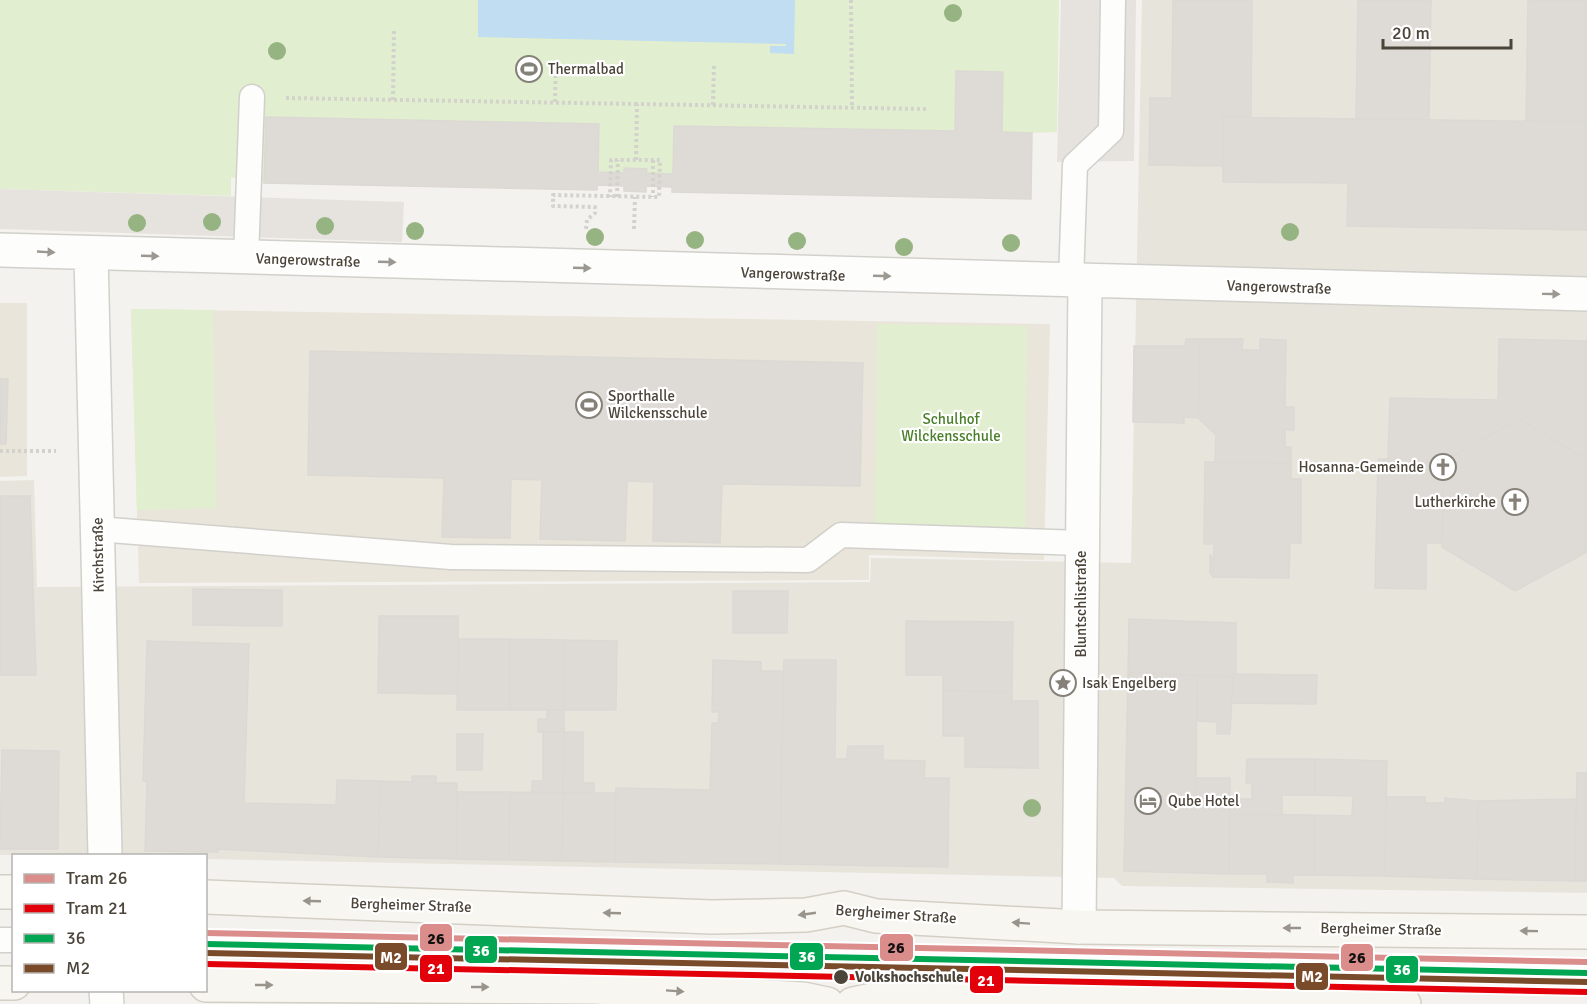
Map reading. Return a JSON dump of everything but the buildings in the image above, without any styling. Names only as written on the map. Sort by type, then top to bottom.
[{"type":"street","name":"Vangerowstraße","points":[[0,250],[1587,294]]},
{"type":"street","name":"Kirchstraße","points":[[92,254],[105,854]]},
{"type":"street","name":"Bluntschlistraße","points":[[1078,281],[1082,543],[1079,927]]},
{"type":"street","name":"Bergheimer Straße","points":[[207,897],[711,917],[806,915],[844,908],[876,916],[1079,927],[1587,932]]},
{"type":"street","points":[[207,985],[595,987],[803,999],[827,1004]]},
{"type":"street","points":[[854,1004],[876,999],[1404,1004]]},
{"type":"lane","points":[[1078,281],[1075,165],[1111,131],[1113,0]]},
{"type":"lane","points":[[246,258],[252,97]]},
{"type":"lane","points":[[98,529],[451,558],[808,560],[841,536],[1082,543]]},
{"type":"lane","points":[[207,944],[1587,973]]},
{"type":"path","points":[[851,0],[852,107]]},
{"type":"path","points":[[393,100],[394,27]]},
{"type":"path","points":[[555,102],[556,61]]},
{"type":"path","points":[[713,105],[714,64]]},
{"type":"path","points":[[252,97],[926,108]]},
{"type":"path","points":[[636,160],[637,104]]},
{"type":"path","points":[[586,268],[586,220],[595,213],[595,207],[553,206],[553,195],[610,197],[653,197],[653,160],[611,160],[610,197]]},
{"type":"path","points":[[617,197],[618,160]]},
{"type":"path","points":[[634,216],[635,197]]},
{"type":"path","points":[[0,451],[96,451]]},
{"type":"shaded area","points":[[1061,0],[1136,0],[1134,161],[1057,162]]},
{"type":"shaded area","points":[[1142,0],[1587,0],[1587,893],[1122,886],[1114,878],[207,859],[207,854],[0,855],[0,481],[34,480],[37,587],[870,582],[871,558],[1131,563]]},
{"type":"shaded area","points":[[0,189],[404,202],[402,242],[0,229]]},
{"type":"shaded area","points":[[0,303],[27,303],[27,476],[0,477]]},
{"type":"shaded area","points":[[131,309],[1050,324],[1044,560],[869,555],[869,580],[139,583]]},
{"type":"green space","name":"Thermalbad","points":[[0,0],[1059,0],[1057,132],[1032,133],[1031,199],[672,192],[672,180],[646,180],[646,192],[624,191],[624,180],[598,179],[597,190],[264,183],[231,177],[231,196],[0,189]]},
{"type":"green space","points":[[131,309],[213,310],[217,508],[137,510]]},
{"type":"green space","name":"Schulhof Wilckensschule","points":[[877,324],[1027,326],[1025,531],[875,530]]},
{"type":"water","points":[[478,0],[795,0],[794,54],[770,53],[770,46],[786,46],[786,44],[478,37]]},
{"type":"tram line","name":"26","points":[[207,933],[1587,962]]},
{"type":"tram line","name":"21","points":[[207,964],[1587,992]]},
{"type":"transit line","name":"36","points":[[207,944],[1587,973]]},
{"type":"transit line","name":"M2","points":[[207,953],[1587,982]]},
{"type":"place","name":"Thermalbad","points":[[529,69]]},
{"type":"place","name":"Sporthalle Wilckensschule","points":[[589,405]]},
{"type":"place","name":"Hosanna-Gemeinde","points":[[1443,467]]},
{"type":"place","name":"Lutherkirche","points":[[1515,502]]},
{"type":"place","name":"Isak Engelberg","points":[[1063,683]]},
{"type":"place","name":"Qube Hotel","points":[[1148,801]]},
{"type":"place","name":"Volkshochschule","points":[[841,977]]}]
